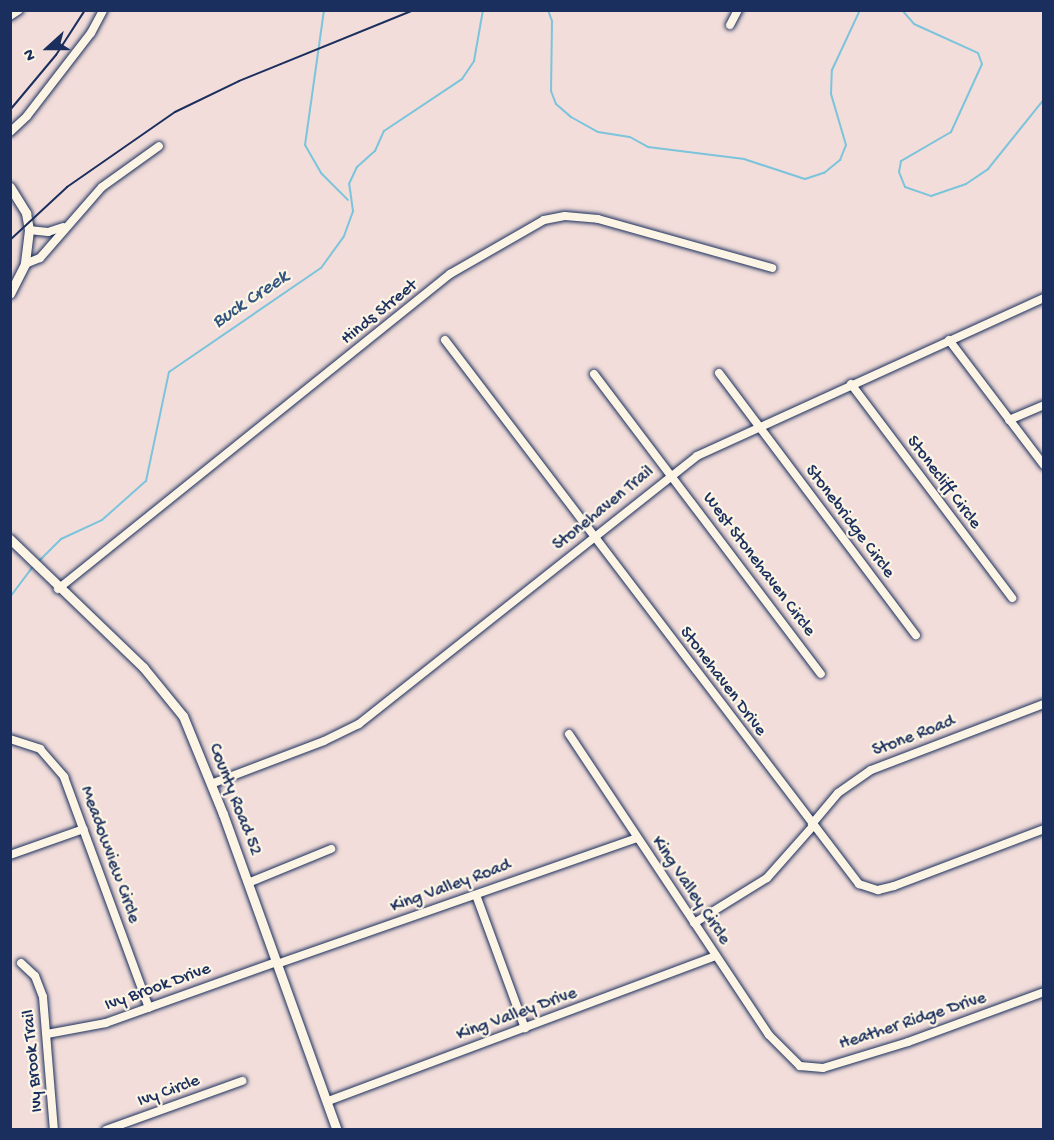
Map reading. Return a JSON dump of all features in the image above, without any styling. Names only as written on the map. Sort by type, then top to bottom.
[{"type":"street","points":[[10,16],[19,10]]},
{"type":"street","points":[[10,132],[27,116],[91,33],[103,10]]},
{"type":"street","points":[[730,24],[738,10]]},
{"type":"street","points":[[25,264],[40,258],[67,224],[108,182],[159,146]]},
{"type":"street","points":[[10,293],[25,264],[29,230],[12,193]]},
{"type":"street","name":"Hinds Street","points":[[58,589],[450,274],[544,220],[565,216],[598,219],[772,268]]},
{"type":"street","points":[[29,230],[48,232],[67,224]]},
{"type":"street","name":"Stonehaven Trail","points":[[211,784],[324,741],[359,724],[593,536],[697,456],[1044,298]]},
{"type":"street","name":"Stonehaven Drive","points":[[445,340],[850,876],[866,888],[878,890],[1044,829]]},
{"type":"street","points":[[949,340],[1044,465]]},
{"type":"street","name":"Stonebridge Circle","points":[[719,373],[916,635]]},
{"type":"street","name":"West Stonehaven Circle","points":[[594,374],[821,674]]},
{"type":"street","name":"Stonecliff Circle","points":[[851,384],[1012,598]]},
{"type":"street","points":[[1009,420],[1044,405]]},
{"type":"street","name":"County Road 52","points":[[10,539],[58,589],[143,667],[173,701],[190,730],[337,1130]]},
{"type":"street","name":"Stone Road","points":[[694,924],[767,878],[838,794],[864,774],[1044,704]]},
{"type":"street","name":"King Valley Circle","points":[[569,734],[769,1035],[792,1061]]},
{"type":"street","name":"Meadowview Circle","points":[[10,739],[40,749],[59,767],[149,1008]]},
{"type":"street","points":[[10,855],[84,829]]},
{"type":"street","name":"King Valley Road","points":[[276,963],[636,838]]},
{"type":"street","points":[[248,883],[331,849]]},
{"type":"street","points":[[476,895],[525,1028]]},
{"type":"street","name":"King Valley Drive","points":[[328,1101],[716,956]]},
{"type":"street","name":"Ivy Brook Trail","points":[[21,963],[32,972],[40,988],[47,1034],[54,1130]]},
{"type":"street","name":"Ivy Brook Drive","points":[[47,1034],[90,1028],[276,963]]},
{"type":"street","name":"Heather Ridge Drive","points":[[792,1061],[807,1069],[823,1068],[908,1042],[1044,992]]},
{"type":"street","name":"Ivy Circle","points":[[106,1130],[242,1082]]},
{"type":"waterway","points":[[324,10],[305,145],[321,173],[348,200]]},
{"type":"waterway","name":"Buck Creek","points":[[37,563],[61,539],[102,520],[146,481],[169,372],[321,268],[344,236],[353,211],[349,184],[357,167],[375,151],[384,131],[462,79],[474,61],[483,10]]},
{"type":"waterway","name":"Buck Creek","points":[[548,10],[552,21],[551,91],[556,104],[571,117],[598,132],[630,137],[648,147],[744,159],[805,179],[824,173],[840,160],[846,145],[831,94],[832,70],[860,10]]},
{"type":"waterway","name":"Buck Creek","points":[[902,10],[914,24],[978,53],[982,64],[951,132],[901,161],[899,172],[905,187],[931,196],[966,184],[988,169],[1044,99]]},
{"type":"waterway","name":"Buck Creek","points":[[10,597],[33,567]]},
{"type":"railway","points":[[10,110],[56,55],[85,10]]},
{"type":"railway","points":[[10,240],[67,187],[175,112],[239,81],[414,10]]}]
